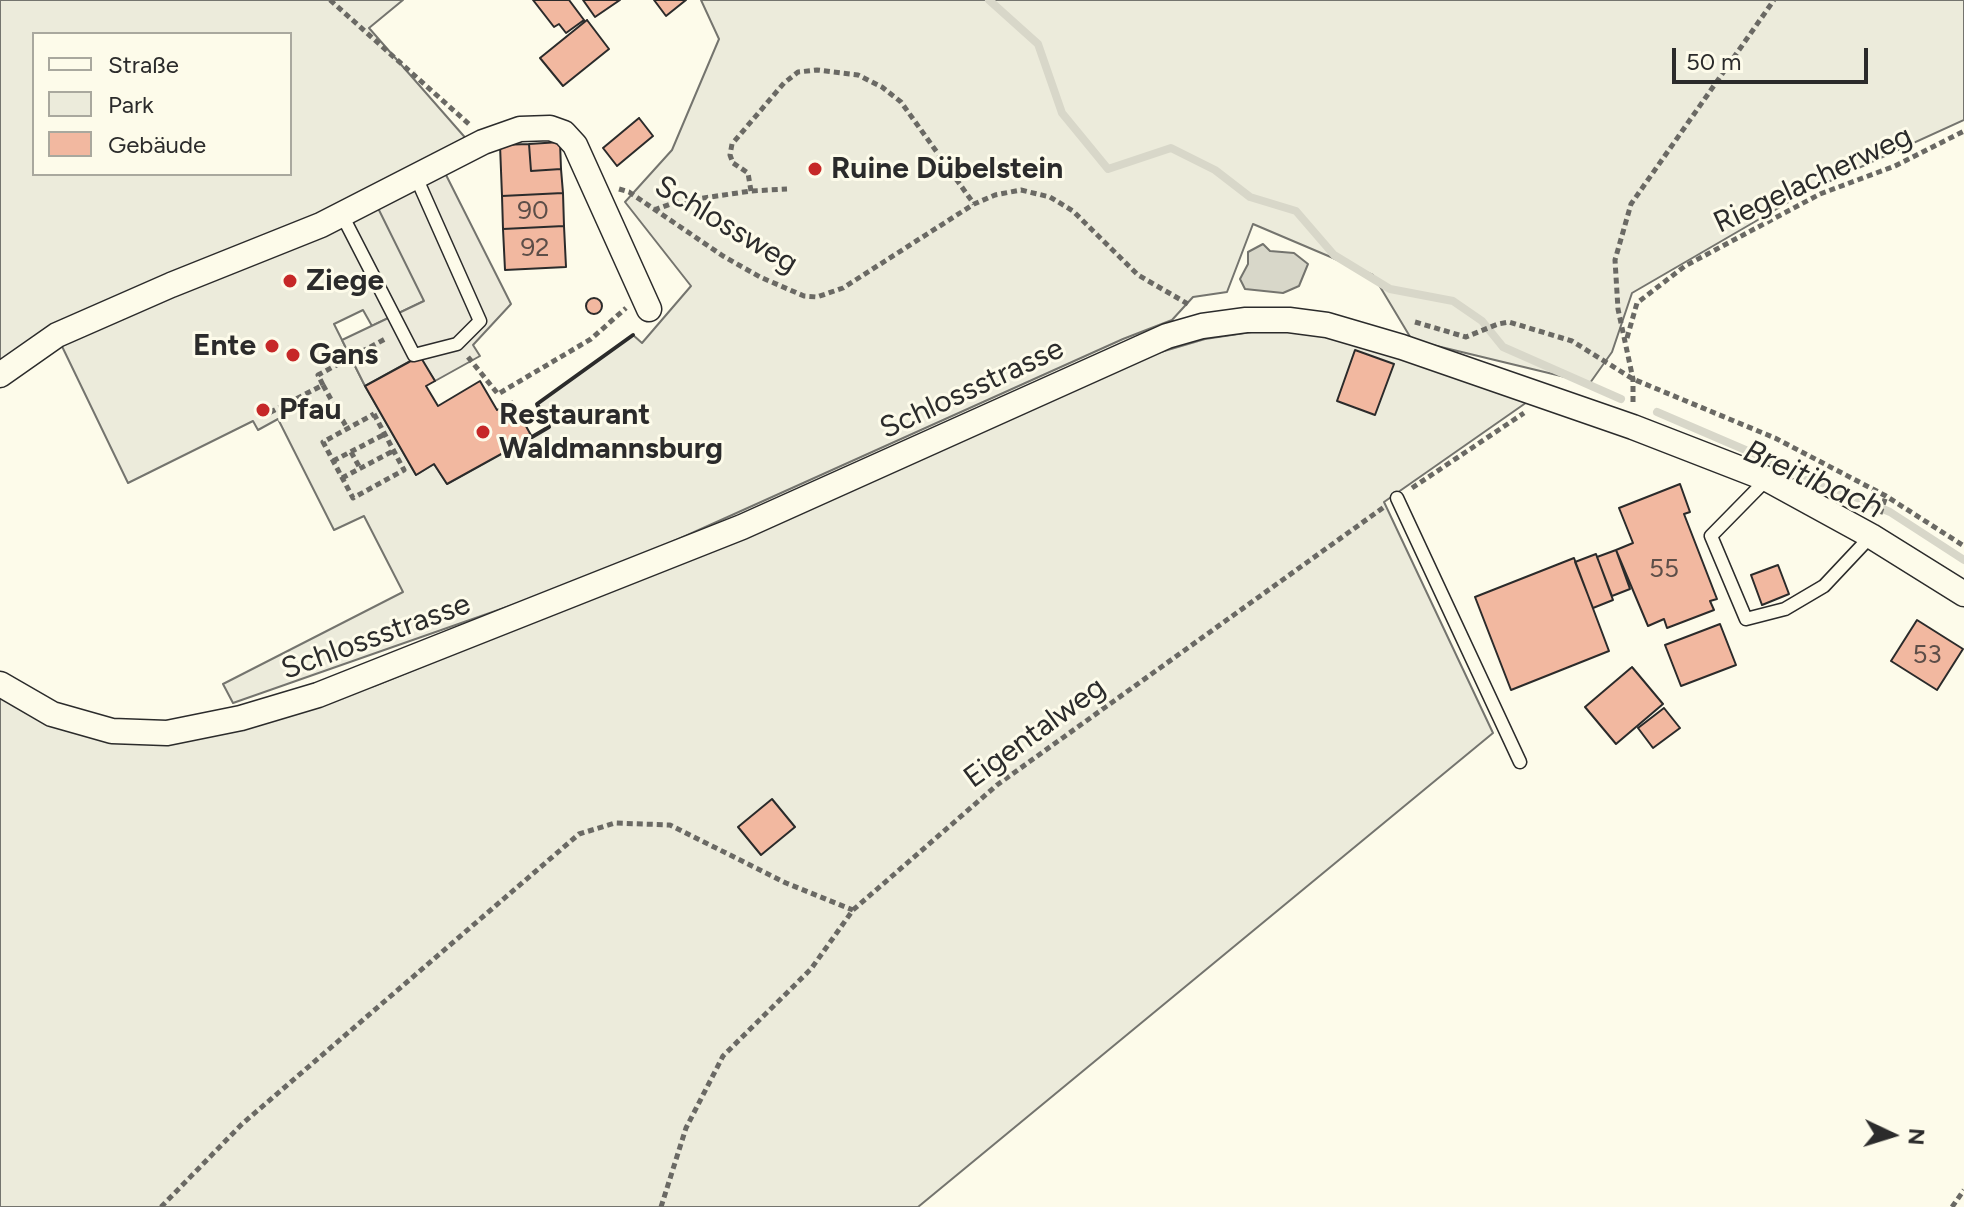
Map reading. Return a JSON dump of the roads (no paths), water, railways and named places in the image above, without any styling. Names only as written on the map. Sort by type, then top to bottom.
[{"type":"street","points":[[0,375],[57,335],[342,215],[483,142],[520,129],[550,128],[564,133],[575,145],[646,301]]},
{"type":"street","name":"Schlossstrasse","points":[[0,684],[52,714],[112,731],[167,733],[241,718],[318,695],[742,527],[1167,336],[1202,326],[1246,320],[1289,320],[1327,325],[1633,427],[1876,525],[1964,594]]},
{"type":"lane","points":[[342,215],[414,355],[457,344],[480,321],[416,177]]},
{"type":"lane","points":[[1767,479],[1711,536],[1746,619],[1785,609],[1824,586],[1876,525]]},
{"type":"lane","points":[[1397,498],[1520,762]]},
{"type":"waterway","points":[[989,0],[1038,44],[1062,113],[1108,169],[1171,148],[1215,170],[1250,197],[1296,211],[1334,255],[1390,289],[1453,301],[1482,321],[1503,347],[1621,399]]},
{"type":"waterway","name":"Breitibach","points":[[1657,412],[1890,512],[1964,560]]},
{"type":"place","name":"Ruine Dübelstein","points":[[815,169]]},
{"type":"place","name":"Ziege","points":[[290,281]]},
{"type":"place","name":"Ente","points":[[272,346]]},
{"type":"place","name":"Gans","points":[[293,355]]},
{"type":"place","name":"Pfau","points":[[263,410]]},
{"type":"place","name":"Restaurant Waldmannsburg","points":[[483,432]]}]
